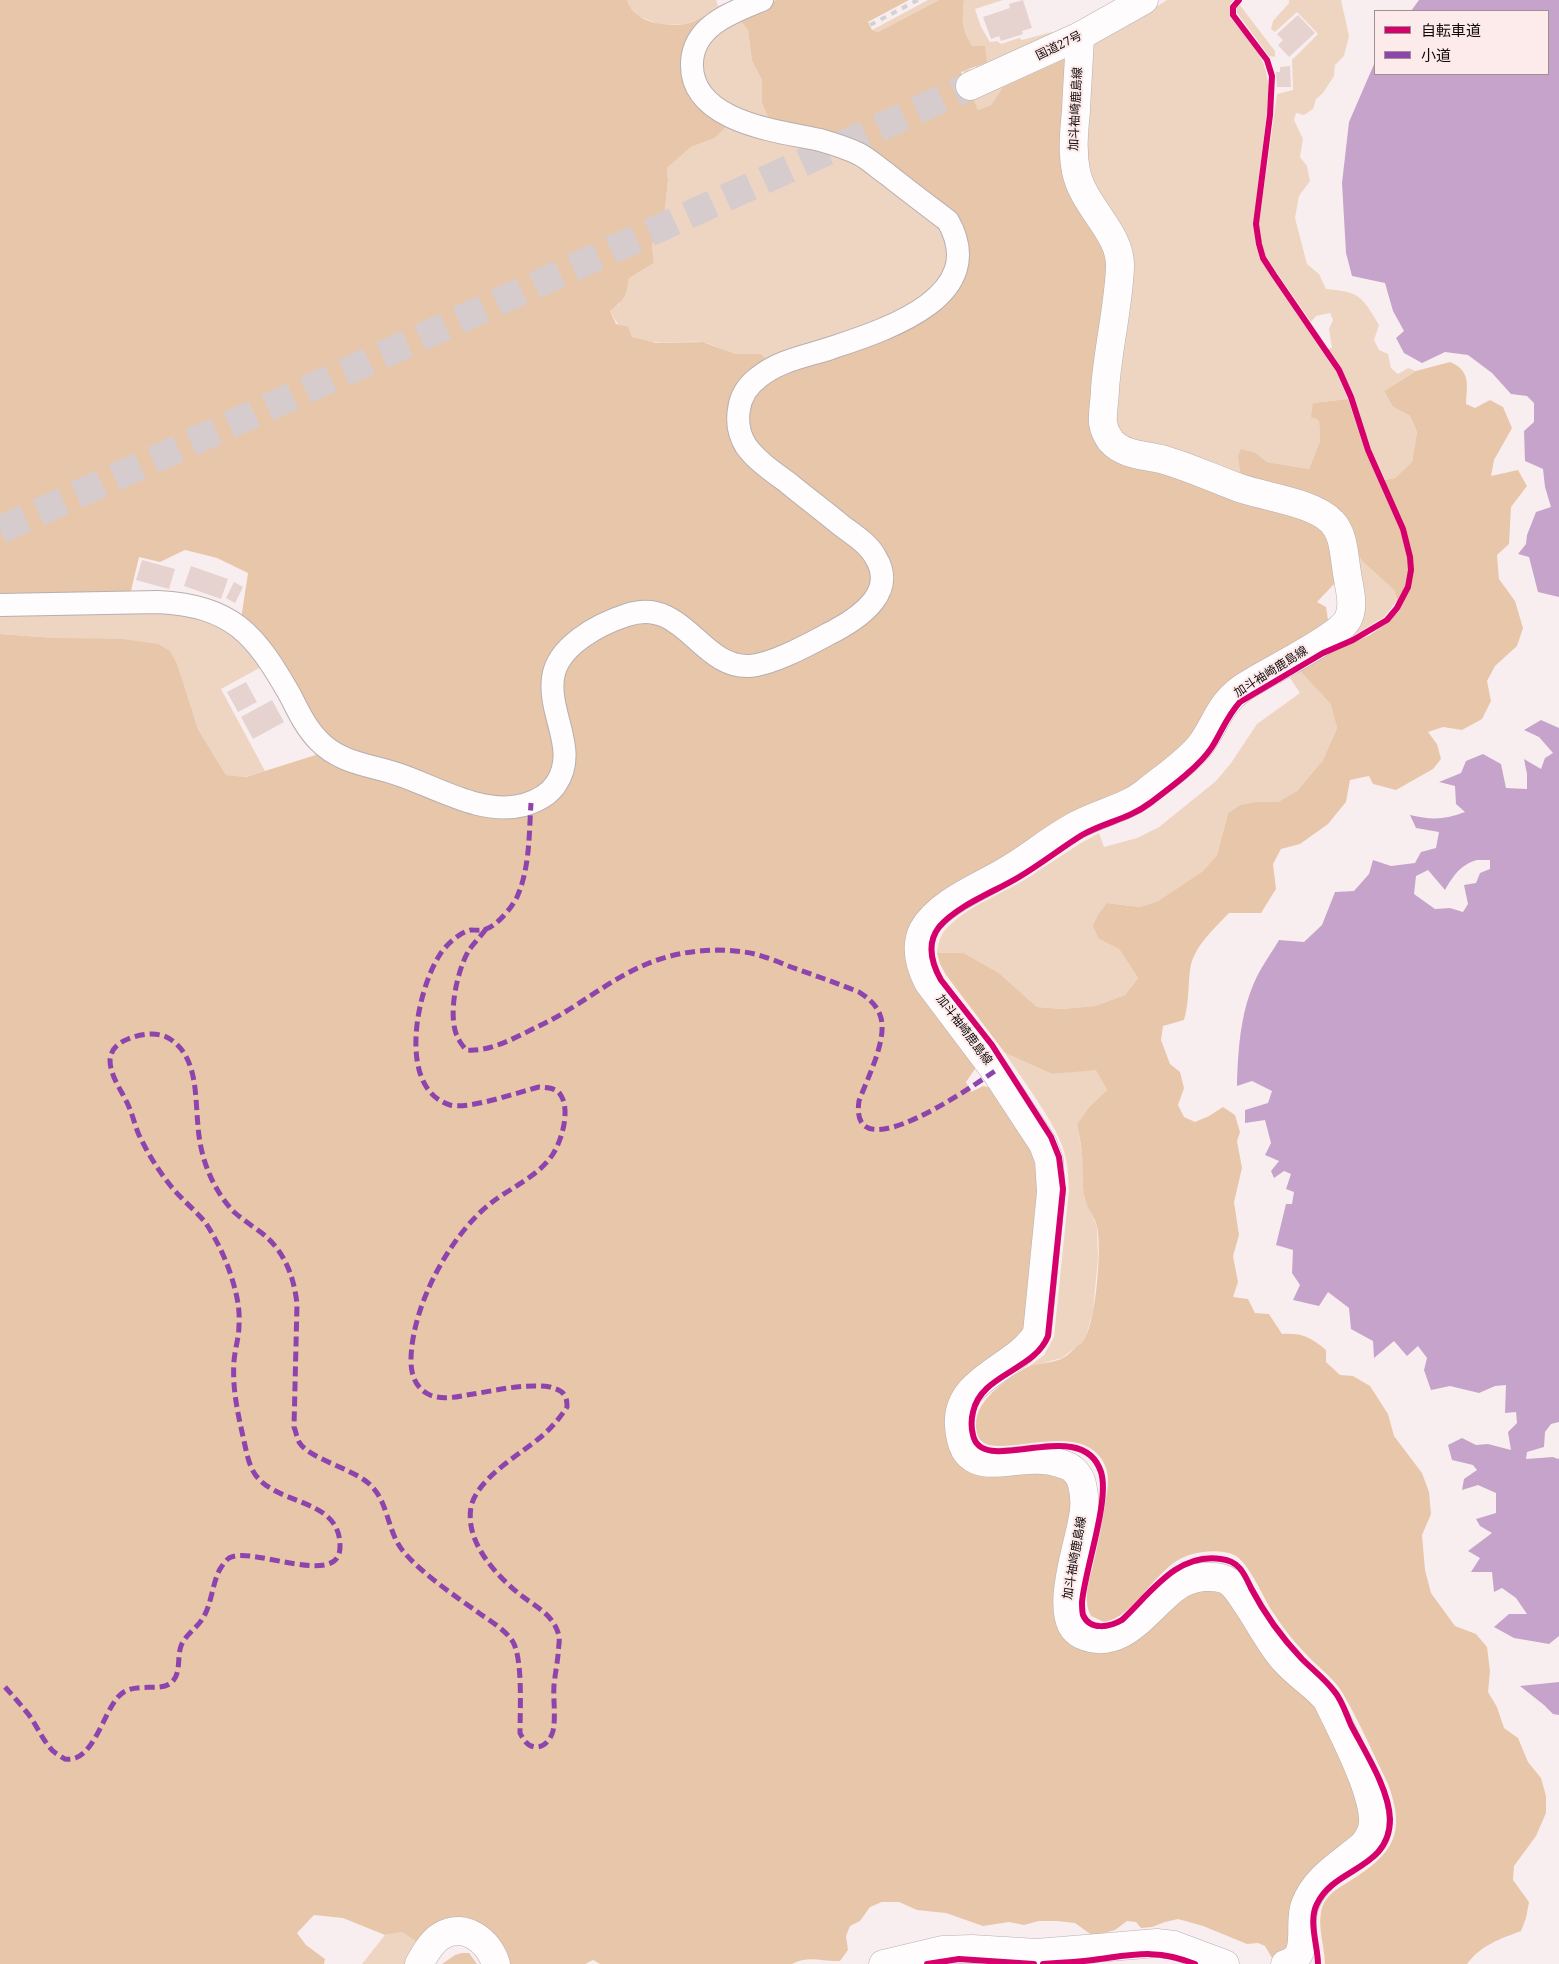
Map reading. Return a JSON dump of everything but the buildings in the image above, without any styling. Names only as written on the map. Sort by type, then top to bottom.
[{"type":"main road","name":"国道27号","points":[[970,86],[1080,36],[1144,0]]},
{"type":"main road","name":"加斗袖崎鹿島線","points":[[1080,36],[1073,146],[1076,170],[1080,187],[1086,200],[1114,240],[1119,253],[1120,264],[1118,299],[1106,379],[1103,421],[1106,433],[1111,442],[1120,449],[1162,460],[1239,488],[1314,510],[1330,520],[1337,529],[1341,542],[1352,604],[1350,616],[1338,630],[1226,700],[1202,743],[1143,795],[1128,804],[1079,824],[1007,871],[971,890],[941,910],[923,931],[919,943],[919,955],[922,969],[928,982],[1018,1104],[1043,1144],[1051,1176],[1037,1332],[1032,1342],[1024,1350],[978,1383],[966,1397],[960,1410],[958,1425],[961,1440],[968,1454],[978,1462],[994,1464],[1029,1460],[1053,1460],[1070,1466],[1081,1478],[1085,1494],[1083,1520],[1068,1588],[1066,1609],[1071,1623],[1079,1634],[1094,1640],[1112,1638],[1130,1629],[1176,1587],[1195,1578],[1217,1576],[1228,1580],[1242,1596],[1284,1661],[1319,1690],[1327,1700],[1366,1786],[1372,1806],[1371,1831],[1359,1848],[1312,1889],[1304,1906],[1302,1946],[1299,1956],[1290,1963],[1285,1964]]},
{"type":"main road","points":[[420,1964],[429,1948],[442,1936],[456,1931],[472,1934],[482,1941],[492,1952],[496,1964]]},
{"type":"main road","points":[[883,1964],[942,1950],[972,1949],[1036,1954],[1157,1943],[1174,1946],[1225,1964]]},
{"type":"street","points":[[0,605],[158,602],[187,605],[217,613],[248,633],[258,644],[279,676],[307,726],[320,743],[336,755],[474,802],[505,807],[525,805],[544,797],[552,790],[564,770],[566,758],[564,740],[557,715],[553,678],[557,666],[566,652],[578,639],[593,630],[625,615],[641,611],[656,612],[668,616],[718,656],[735,665],[753,666],[795,651],[858,617],[870,606],[878,594],[881,583],[880,568],[876,558],[862,541],[774,472],[744,444],[739,429],[738,413],[741,400],[744,392],[750,385],[772,368],[886,328],[931,304],[944,291],[952,279],[957,265],[958,250],[954,233],[948,221],[863,156],[821,141],[745,123],[720,110],[702,92],[695,80],[692,61],[695,48],[701,36],[713,23],[734,11],[762,0]]},
{"type":"shaded area","points":[[0,0],[627,0],[636,14],[651,22],[660,24],[685,24],[707,15],[688,46],[729,124],[715,138],[691,147],[667,168],[668,180],[664,220],[652,245],[654,263],[628,279],[624,297],[610,311],[616,324],[628,327],[632,337],[656,343],[703,342],[735,354],[760,354],[770,362],[764,381],[862,345],[965,265],[910,181],[771,124],[762,103],[762,80],[752,61],[748,30],[737,17],[776,0],[909,0],[868,22],[872,30],[878,32],[939,0],[964,0],[963,19],[966,34],[972,46],[985,46],[987,62],[961,72],[978,110],[991,105],[1003,87],[1065,59],[1067,146],[1108,241],[1100,435],[1325,524],[1337,581],[1317,602],[1326,607],[1328,620],[1321,635],[1140,788],[914,927],[975,1058],[975,1069],[966,1082],[971,1092],[983,1086],[993,1088],[1041,1162],[1030,1326],[973,1377],[952,1444],[1047,1470],[1070,1480],[1075,1646],[1198,1589],[1224,1592],[1314,1694],[1340,1740],[1363,1823],[1288,1948],[1281,1954],[1272,1958],[1265,1946],[1258,1943],[1247,1944],[1203,1926],[1178,1919],[1152,1927],[1141,1928],[1136,1922],[1127,1921],[1115,1930],[1093,1936],[1075,1923],[1039,1921],[1024,1925],[1009,1922],[983,1926],[946,1913],[917,1910],[899,1902],[882,1902],[870,1907],[860,1921],[850,1926],[846,1936],[848,1950],[840,1961],[810,1959],[792,1964],[600,1964],[593,1960],[585,1964],[504,1964],[490,1934],[418,1943],[402,1932],[385,1935],[343,1918],[314,1915],[297,1933],[306,1945],[325,1959],[324,1964],[0,1964],[0,634],[55,638],[122,639],[158,644],[170,651],[178,666],[198,729],[226,775],[246,777],[322,753],[241,619],[248,573],[217,558],[185,550],[160,562],[139,557],[130,595],[0,599]]},
{"type":"shaded area","points":[[627,0],[716,0],[718,6],[737,0],[748,0],[686,24],[661,25],[638,16],[629,6]]},
{"type":"shaded area","points":[[928,0],[939,0],[878,32],[872,30]]},
{"type":"shaded area","points":[[964,0],[1003,0],[975,9],[981,27],[990,42],[997,41],[1001,44],[1019,38],[1022,40],[1052,32],[1056,33],[966,75],[963,71],[976,68],[971,46],[961,24]]},
{"type":"shaded area","points":[[1167,0],[1234,0],[1230,4],[1230,17],[1252,43],[1265,69],[1269,93],[1254,224],[1256,245],[1261,260],[1336,371],[1348,399],[1313,403],[1319,420],[1320,441],[1309,469],[1267,462],[1256,453],[1242,483],[1115,439],[1086,184],[1091,42],[1145,14]]},
{"type":"shaded area","points":[[1289,0],[1341,0],[1349,36],[1344,56],[1335,65],[1334,76],[1323,93],[1316,99],[1313,109],[1304,115],[1296,113],[1294,120],[1303,139],[1300,157],[1307,166],[1310,181],[1299,196],[1295,218],[1307,264],[1319,274],[1326,289],[1346,292],[1359,297],[1379,325],[1374,340],[1379,350],[1388,354],[1391,368],[1398,374],[1408,368],[1416,371],[1384,391],[1393,407],[1410,416],[1417,432],[1412,462],[1395,478],[1385,480],[1371,449],[1348,382],[1327,349],[1332,348],[1329,329],[1333,320],[1330,313],[1316,316],[1311,322],[1266,257],[1261,244],[1259,224],[1277,94],[1293,90],[1292,60],[1318,34],[1297,12],[1275,32],[1271,29],[1273,21],[1289,3]]},
{"type":"shaded area","points":[[1419,0],[1559,0],[1559,597],[1538,592],[1529,557],[1518,554],[1526,544],[1527,535],[1536,512],[1551,507],[1545,487],[1543,469],[1525,461],[1524,431],[1534,422],[1534,403],[1527,396],[1511,394],[1492,373],[1468,355],[1445,352],[1422,363],[1404,353],[1396,338],[1404,331],[1393,311],[1385,283],[1352,276],[1346,253],[1342,183],[1349,122],[1374,64],[1374,75],[1549,75],[1549,10],[1412,10]]},
{"type":"shaded area","points":[[1239,4],[1275,51],[1275,57],[1269,56],[1237,13]]},
{"type":"shaded area","points":[[737,17],[748,30],[752,61],[762,80],[762,103],[771,124],[724,107],[700,76],[704,43]]},
{"type":"shaded area","points":[[1061,58],[1065,59],[1003,87],[991,105],[978,110],[972,99]]},
{"type":"shaded area","points":[[729,124],[859,160],[948,236],[946,277],[908,309],[770,362],[759,355],[734,354],[701,342],[649,342],[628,334],[618,325],[610,311],[619,304],[628,279],[654,263],[652,245],[664,220],[668,180],[667,168],[691,147],[715,138]]},
{"type":"shaded area","points":[[1450,362],[1465,374],[1467,384],[1466,404],[1475,408],[1490,400],[1503,407],[1512,428],[1494,460],[1491,476],[1518,470],[1527,486],[1511,507],[1509,544],[1497,555],[1499,579],[1515,601],[1523,628],[1517,646],[1495,666],[1487,681],[1491,701],[1482,719],[1462,730],[1443,727],[1428,732],[1437,744],[1441,759],[1433,769],[1396,790],[1373,784],[1369,776],[1350,780],[1346,802],[1328,824],[1300,844],[1281,849],[1273,864],[1276,889],[1261,913],[1229,913],[1211,932],[1200,946],[1192,962],[1184,1020],[1163,1026],[1161,1040],[1170,1064],[1180,1072],[1184,1088],[1178,1105],[1184,1117],[1195,1122],[1223,1107],[1235,1115],[1240,1132],[1237,1141],[1242,1168],[1234,1202],[1239,1235],[1233,1256],[1238,1282],[1233,1297],[1248,1299],[1255,1313],[1269,1314],[1282,1334],[1301,1335],[1311,1339],[1326,1350],[1326,1362],[1340,1375],[1353,1376],[1370,1386],[1388,1414],[1394,1436],[1422,1473],[1429,1492],[1431,1514],[1422,1535],[1425,1570],[1431,1593],[1455,1626],[1476,1634],[1487,1647],[1490,1671],[1488,1692],[1497,1707],[1504,1728],[1518,1738],[1528,1762],[1541,1778],[1546,1796],[1546,1813],[1536,1836],[1514,1866],[1513,1880],[1529,1902],[1521,1931],[1485,1947],[1472,1957],[1467,1964],[1325,1964],[1320,1926],[1321,1910],[1324,1903],[1335,1890],[1376,1862],[1385,1852],[1392,1842],[1396,1817],[1394,1802],[1388,1784],[1342,1692],[1334,1681],[1309,1658],[1284,1628],[1245,1564],[1229,1553],[1212,1551],[1189,1555],[1166,1569],[1136,1602],[1115,1618],[1104,1622],[1091,1616],[1087,1606],[1087,1593],[1107,1491],[1108,1479],[1106,1468],[1095,1452],[1079,1443],[1059,1441],[1000,1446],[986,1444],[978,1436],[976,1427],[979,1410],[996,1389],[1027,1367],[1065,1357],[1084,1340],[1089,1328],[1095,1300],[1099,1250],[1097,1226],[1087,1206],[1084,1193],[1081,1143],[1077,1124],[1089,1107],[1107,1090],[1096,1070],[1052,1074],[1005,1053],[946,975],[937,953],[964,953],[999,973],[1037,1007],[1062,1009],[1095,1006],[1125,995],[1138,978],[1119,949],[1099,939],[1093,926],[1098,915],[1107,903],[1140,907],[1158,901],[1203,871],[1217,855],[1228,813],[1240,805],[1255,802],[1278,802],[1297,791],[1323,760],[1337,728],[1331,704],[1300,671],[1324,655],[1370,635],[1389,622],[1400,610],[1394,590],[1363,562],[1348,540],[1242,483],[1238,456],[1241,449],[1256,453],[1267,462],[1309,469],[1320,441],[1319,420],[1311,417],[1313,403],[1348,399],[1365,451],[1380,481],[1395,478],[1412,462],[1417,432],[1410,416],[1393,407],[1384,391],[1416,371]]},
{"type":"shaded area","points":[[1348,540],[1363,562],[1394,590],[1397,601],[1384,617],[1351,637],[1324,650],[1350,628]]},
{"type":"shaded area","points":[[158,608],[213,618],[265,665],[221,689],[265,771],[245,777],[226,775],[198,729],[178,666],[55,638],[0,634],[0,611]]},
{"type":"shaded area","points":[[1300,671],[1332,704],[1337,728],[1323,760],[1297,791],[1278,802],[1255,802],[1240,805],[1228,813],[1217,855],[1203,871],[1158,901],[1140,907],[1108,903],[1099,939],[1119,949],[1138,978],[1125,995],[1095,1006],[1062,1009],[1037,1007],[999,973],[964,953],[937,953],[943,933],[960,917],[1021,882],[1089,838],[1099,833],[1104,847],[1137,838],[1159,827],[1216,781],[1231,763],[1257,724],[1300,693],[1290,678]]},
{"type":"shaded area","points":[[1541,720],[1559,728],[1559,1422],[1551,1424],[1545,1432],[1544,1447],[1527,1452],[1526,1459],[1559,1458],[1559,1636],[1549,1644],[1514,1638],[1494,1627],[1509,1614],[1527,1614],[1516,1598],[1502,1588],[1494,1592],[1492,1572],[1471,1572],[1480,1558],[1468,1551],[1492,1533],[1480,1526],[1476,1519],[1496,1513],[1496,1493],[1478,1485],[1462,1490],[1464,1479],[1477,1470],[1473,1465],[1452,1460],[1448,1445],[1462,1438],[1476,1445],[1488,1444],[1511,1450],[1508,1432],[1517,1423],[1516,1412],[1505,1413],[1506,1385],[1495,1386],[1479,1393],[1450,1386],[1431,1390],[1424,1370],[1427,1358],[1418,1346],[1407,1356],[1394,1341],[1374,1358],[1373,1341],[1351,1329],[1349,1308],[1328,1292],[1319,1306],[1293,1300],[1300,1285],[1292,1273],[1293,1250],[1276,1245],[1286,1204],[1292,1204],[1294,1192],[1286,1189],[1291,1174],[1284,1171],[1274,1178],[1271,1171],[1279,1161],[1265,1155],[1271,1143],[1265,1120],[1245,1123],[1245,1110],[1268,1103],[1272,1091],[1252,1081],[1237,1086],[1239,1047],[1249,995],[1262,966],[1279,940],[1304,942],[1322,925],[1335,892],[1354,891],[1369,874],[1373,860],[1391,866],[1415,863],[1421,852],[1436,848],[1439,832],[1416,828],[1410,815],[1438,818],[1450,817],[1465,812],[1456,804],[1455,786],[1439,782],[1461,773],[1466,761],[1483,754],[1501,764],[1506,788],[1527,789],[1524,759],[1541,769],[1545,758],[1553,753],[1539,737],[1524,730]],"holes":[[[1477,860],[1490,860],[1490,869],[1480,873],[1476,883],[1464,885],[1468,904],[1463,912],[1450,908],[1435,909],[1414,894],[1416,876],[1428,870],[1445,890],[1455,875],[1466,865]]]},
{"type":"shaded area","points":[[1005,1053],[1052,1074],[1096,1069],[1107,1090],[1089,1107],[1077,1124],[1082,1153],[1082,1179],[1085,1200],[1097,1226],[1098,1259],[1093,1311],[1085,1340],[1062,1358],[1028,1367],[1044,1355],[1054,1337],[1069,1190],[1067,1163],[1055,1130]]},
{"type":"shaded area","points":[[1559,1682],[1559,1715],[1553,1714],[1520,1686]]},
{"type":"shaded area","points":[[402,1932],[418,1943],[407,1964],[362,1964],[385,1935]]},
{"type":"shaded area","points":[[469,1953],[477,1964],[442,1964],[455,1955]]},
{"type":"tunnel","points":[[0,530],[970,86]]},
{"type":"railway","points":[[870,25],[918,0]]},
{"type":"marked path","points":[[5,1687],[29,1715],[53,1751],[65,1759],[75,1758],[83,1754],[90,1745],[113,1704],[125,1691],[162,1687],[173,1681],[178,1669],[181,1646],[185,1638],[203,1618],[217,1575],[229,1558],[240,1556],[256,1557],[311,1566],[326,1565],[336,1559],[340,1546],[337,1530],[329,1518],[317,1509],[273,1490],[261,1481],[249,1463],[235,1391],[234,1361],[239,1314],[231,1274],[214,1236],[205,1222],[174,1190],[149,1154],[112,1072],[110,1060],[112,1053],[121,1042],[138,1036],[155,1034],[170,1039],[186,1056],[195,1090],[201,1149],[213,1183],[234,1212],[271,1241],[283,1257],[291,1275],[297,1304],[294,1427],[299,1442],[311,1453],[367,1482],[380,1497],[397,1543],[410,1559],[439,1584],[498,1626],[510,1638],[516,1650],[520,1673],[520,1733],[528,1744],[535,1747],[544,1744],[551,1737],[554,1725],[554,1685],[559,1636],[548,1616],[518,1593],[491,1566],[477,1544],[470,1520],[471,1507],[475,1496],[482,1486],[501,1467],[542,1436],[552,1426],[567,1407],[566,1397],[559,1390],[540,1386],[508,1388],[454,1397],[435,1397],[421,1389],[415,1381],[411,1361],[413,1340],[425,1296],[447,1254],[461,1234],[491,1203],[532,1175],[547,1162],[556,1148],[564,1124],[565,1108],[563,1100],[556,1090],[550,1088],[539,1087],[481,1103],[458,1106],[450,1105],[433,1095],[422,1079],[417,1060],[416,1037],[419,1014],[424,992],[439,956],[457,936],[466,931],[484,930],[495,924],[517,897],[527,862],[531,803]]},
{"type":"marked path","points":[[486,929],[469,950],[457,982],[453,1020],[455,1031],[466,1050],[495,1046],[514,1038],[554,1019],[627,973],[652,962],[678,954],[718,950],[762,956],[859,992],[874,1004],[880,1015],[882,1035],[876,1058],[859,1101],[861,1121],[873,1129],[892,1127],[916,1118],[965,1091],[995,1071]]},
{"type":"cycle path","points":[[1239,0],[1233,7],[1233,15],[1267,60],[1272,76],[1270,115],[1256,224],[1263,258],[1339,370],[1351,397],[1368,450],[1403,529],[1410,557],[1411,570],[1408,587],[1397,608],[1387,620],[1353,640],[1323,653],[1240,702],[1212,747],[1200,762],[1150,803],[1134,813],[1082,835],[1019,877],[956,912],[939,927],[933,940],[932,954],[941,980],[992,1045],[1051,1137],[1059,1157],[1063,1189],[1048,1336],[1041,1348],[1032,1357],[997,1380],[978,1399],[972,1418],[973,1435],[980,1447],[994,1451],[1055,1446],[1074,1448],[1090,1455],[1101,1472],[1103,1484],[1100,1517],[1082,1602],[1083,1615],[1090,1624],[1106,1626],[1122,1620],[1154,1587],[1178,1568],[1191,1562],[1205,1559],[1227,1560],[1237,1565],[1243,1573],[1262,1607],[1288,1643],[1327,1682],[1337,1695],[1381,1783],[1389,1807],[1390,1819],[1388,1836],[1381,1849],[1371,1859],[1336,1882],[1325,1892],[1317,1904],[1314,1911],[1313,1926],[1318,1964]]},
{"type":"cycle path","points":[[1043,1964],[1144,1954],[1168,1956],[1195,1964]]},
{"type":"cycle path","points":[[927,1964],[959,1959],[1034,1964]]}]
